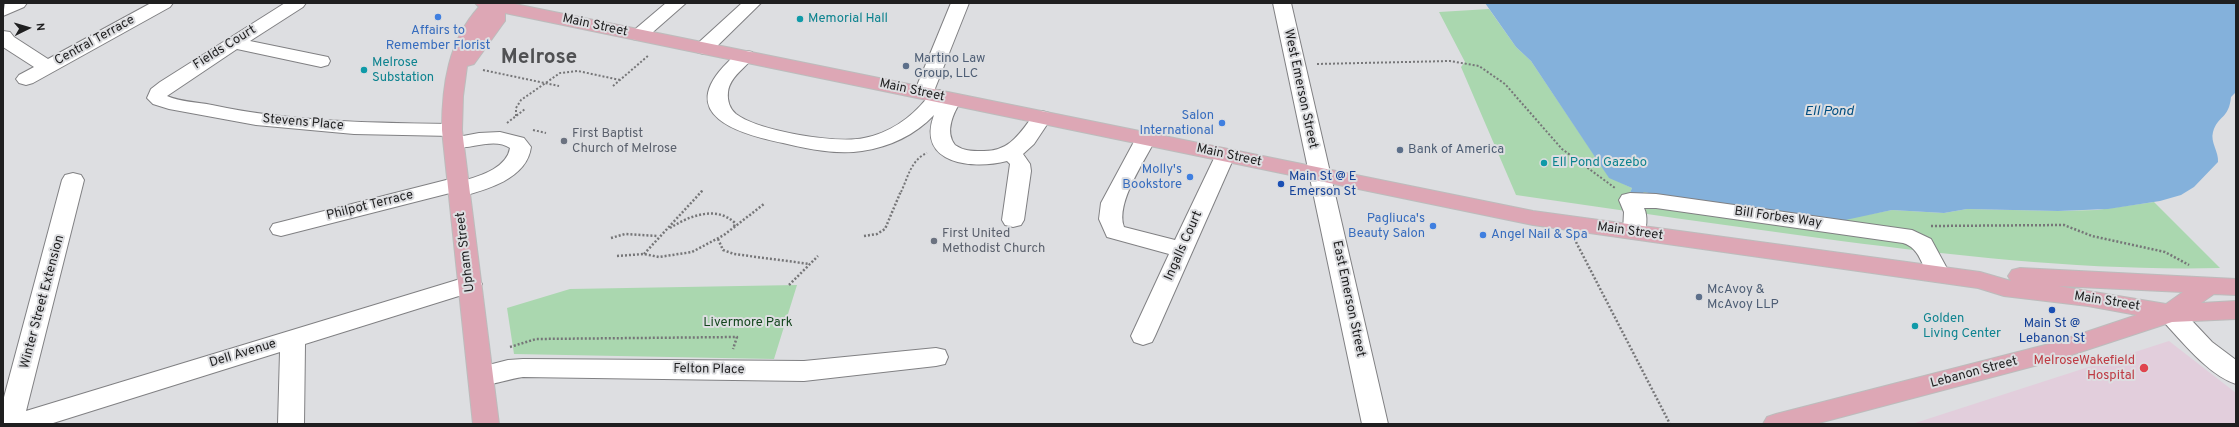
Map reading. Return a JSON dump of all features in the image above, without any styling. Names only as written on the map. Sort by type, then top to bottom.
[{"type":"main road","name":"Main Street","points":[[489,3],[1533,218],[1980,280],[2004,288],[2088,298],[2170,313],[2236,310]]},
{"type":"main road","name":"Upham Street","points":[[486,424],[458,187],[453,137],[452,105],[459,73],[496,21],[497,14],[489,3]]},
{"type":"main road","name":"Main Street","points":[[1980,280],[2002,275],[2236,287]]},
{"type":"main road","name":"Lebanon Street","points":[[1776,424],[1814,420],[2053,352],[2170,313],[2208,286]]},
{"type":"street","points":[[3,11],[18,3]]},
{"type":"street","name":"Central Terrace","points":[[26,79],[164,3]]},
{"type":"street","name":"Fields Court","points":[[156,97],[167,86],[297,3]]},
{"type":"street","points":[[639,35],[678,3]]},
{"type":"street","points":[[704,48],[752,3]]},
{"type":"street","points":[[960,3],[938,96],[941,117],[939,135],[944,148],[954,155],[976,159],[992,158],[1011,152],[1020,147],[1042,117]]},
{"type":"street","name":"West Emerson Street","points":[[1282,3],[1319,174]]},
{"type":"street","points":[[4,36],[5,40],[20,49],[36,62],[48,67]]},
{"type":"street","points":[[234,43],[321,62]]},
{"type":"street","points":[[745,56],[729,72],[722,83],[717,97],[724,113],[729,118],[746,127],[830,146],[862,145],[896,134],[922,117],[938,96]]},
{"type":"street","name":"Stevens Place","points":[[156,97],[163,101],[248,118],[453,137],[490,138],[512,141],[521,147],[521,154],[505,171],[493,177],[458,187]]},
{"type":"street","points":[[1146,138],[1112,203],[1110,220],[1116,232],[1182,250]]},
{"type":"street","points":[[1011,152],[1020,164],[1013,220]]},
{"type":"street","name":"Ingalls Court","points":[[1143,336],[1225,155]]},
{"type":"street","name":"East Emerson Street","points":[[1319,174],[1327,199],[1375,424]]},
{"type":"street","name":"Winter Street Extension","points":[[10,424],[73,180]]},
{"type":"street","name":"Philpot Terrace","points":[[281,229],[458,187]]},
{"type":"street","points":[[1630,200],[1635,212],[1634,232]]},
{"type":"street","name":"Bill Forbes Way","points":[[1630,200],[1656,201],[1892,234],[1905,234],[1927,246],[1938,274]]},
{"type":"street","name":"Dell Avenue","points":[[16,424],[470,284]]},
{"type":"street","points":[[2170,313],[2202,348],[2236,374]]},
{"type":"street","points":[[291,424],[293,338]]},
{"type":"street","name":"Felton Place","points":[[480,367],[501,370],[523,368],[827,370],[936,357]]},
{"type":"path","points":[[613,86],[665,40]]},
{"type":"path","points":[[1295,65],[1450,61],[1479,66],[1505,84],[1562,149],[1630,200]]},
{"type":"path","points":[[516,116],[516,108],[521,100],[558,74],[573,70],[620,80]]},
{"type":"path","points":[[459,73],[546,83],[559,86]]},
{"type":"path","points":[[505,124],[525,109]]},
{"type":"path","points":[[864,236],[877,234],[885,229],[914,162],[918,158],[944,148]]},
{"type":"path","points":[[665,232],[703,190]]},
{"type":"path","points":[[617,256],[644,254],[658,257],[681,254],[705,246],[718,239],[764,204]]},
{"type":"path","points":[[644,254],[659,236],[686,218],[703,214],[729,218],[735,223],[734,227]]},
{"type":"path","points":[[1566,222],[1670,424]]},
{"type":"path","points":[[1905,234],[1906,228],[1914,226],[2064,225],[2092,236],[2165,252],[2184,261],[2192,269]]},
{"type":"path","points":[[611,238],[625,234],[659,236]]},
{"type":"path","points":[[718,239],[723,250],[731,254],[767,260],[789,259],[810,264]]},
{"type":"path","points":[[789,286],[818,256]]},
{"type":"path","points":[[480,367],[536,339],[737,337],[726,370]]},
{"type":"shaded area","name":"MelroseWakefield Hospital","points":[[2169,341],[2236,393],[2236,424],[1912,424]]},
{"type":"green space","points":[[1489,9],[1516,47],[1531,61],[1609,177],[1632,188],[1629,195],[1640,197],[1644,192],[1654,194],[1667,201],[1866,215],[1892,210],[1944,213],[1967,209],[2058,211],[2097,210],[2154,202],[2220,268],[2125,267],[2030,262],[1841,241],[1516,195],[1461,67],[1465,62],[1439,12]]},
{"type":"green space","name":"Livermore Park","points":[[797,285],[774,359],[514,354],[507,308],[570,289]]},
{"type":"water","name":"Ell Pond","points":[[1485,3],[2236,3],[2236,92],[2231,97],[2226,113],[2218,122],[2213,132],[2212,136],[2218,162],[2194,187],[2181,195],[2160,201],[2108,209],[2058,211],[1967,209],[1944,213],[1892,210],[1836,222],[1667,201],[1654,194],[1644,192],[1640,197],[1629,195],[1632,188],[1609,178],[1531,61],[1516,47]]},
{"type":"place","name":"Affairs to Remember Florist","points":[[438,17]]},
{"type":"place","name":"Memorial Hall","points":[[800,19]]},
{"type":"place","name":"Martino Law Group, LLC","points":[[906,66]]},
{"type":"place","name":"Melrose Substation","points":[[364,70]]},
{"type":"place","name":"Salon International","points":[[1222,123]]},
{"type":"place","name":"First Baptist Church of Melrose","points":[[564,141]]},
{"type":"place","name":"Bank of America","points":[[1400,150]]},
{"type":"place","name":"Ell Pond Gazebo","points":[[1544,163]]},
{"type":"place","name":"Molly's Bookstore","points":[[1190,177]]},
{"type":"place","name":"Main St @ E Emerson St","points":[[1281,184]]},
{"type":"place","name":"Pagliuca's Beauty Salon","points":[[1433,226]]},
{"type":"place","name":"Angel Nail & Spa","points":[[1483,235]]},
{"type":"place","name":"First United Methodist Church","points":[[934,241]]},
{"type":"place","name":"McAvoy & McAvoy LLP","points":[[1699,297]]},
{"type":"place","name":"Main St @ Lebanon St","points":[[2052,310]]},
{"type":"place","name":"Golden Living Center","points":[[1915,326]]},
{"type":"place","name":"MelroseWakefield Hospital","points":[[2144,368]]},
{"type":"district","name":"Melrose","points":[[539,59]]}]
